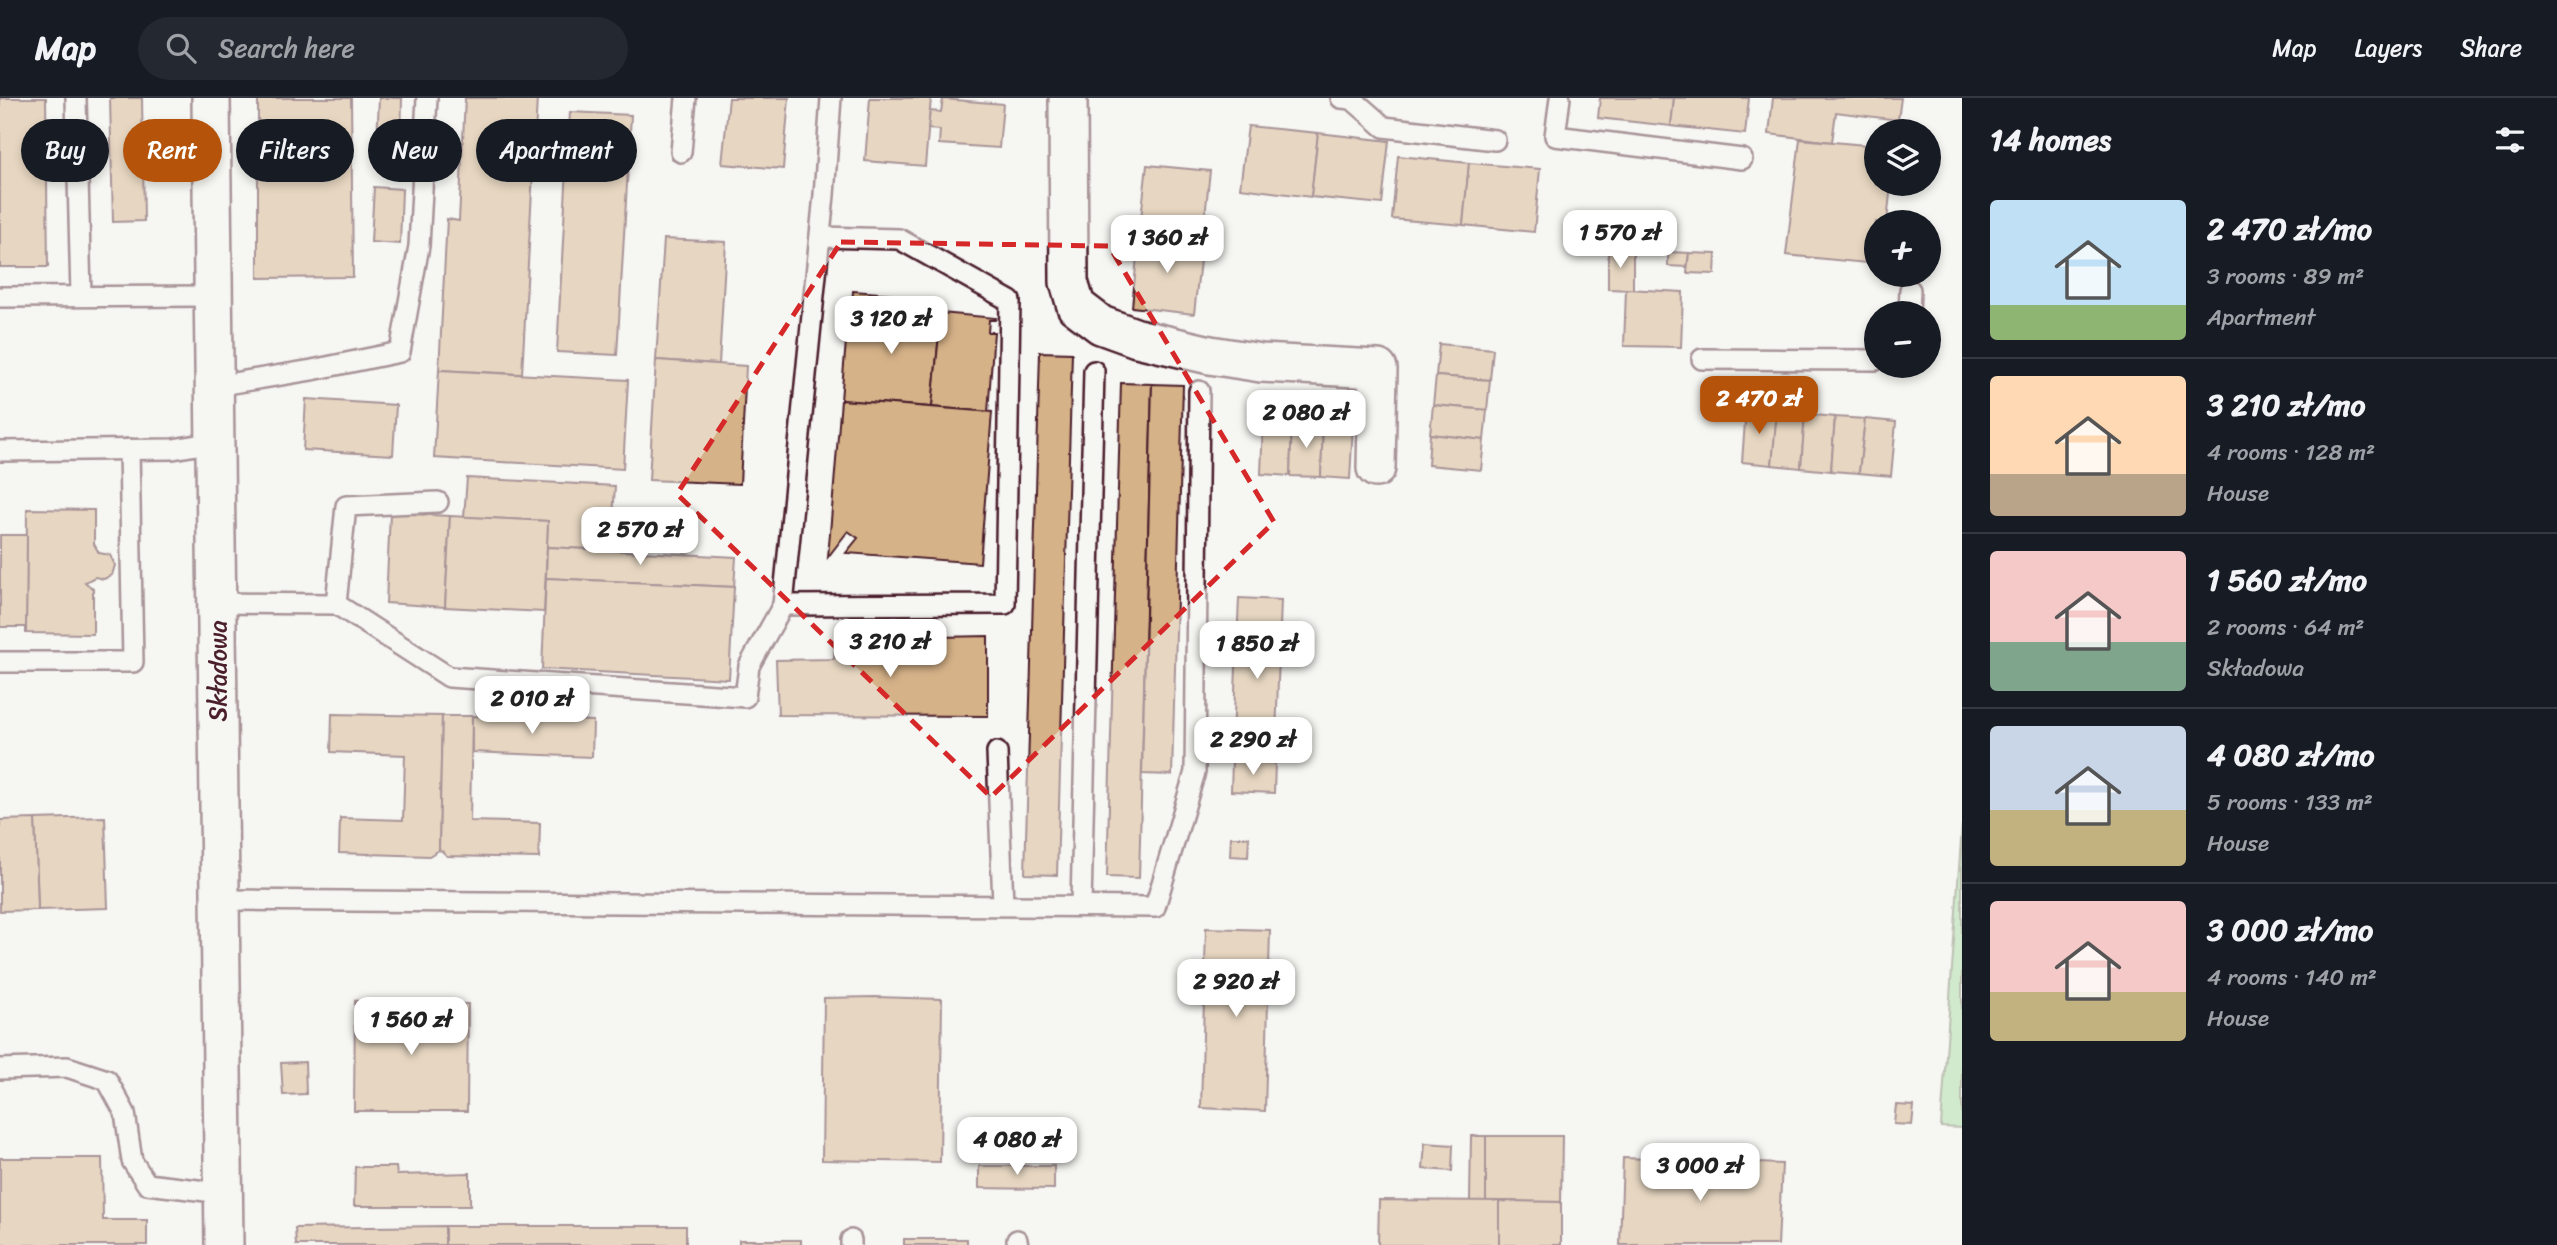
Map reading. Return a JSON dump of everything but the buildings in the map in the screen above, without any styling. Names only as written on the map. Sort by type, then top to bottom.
[{"type":"street","name":"Składowa","points":[[211,98],[224,1245]]},
{"type":"street","points":[[1068,98],[1069,282],[1076,306],[1101,325],[1137,338],[1210,355],[1261,363],[1378,369],[1376,468]]},
{"type":"lane","points":[[76,98],[81,296]]},
{"type":"lane","points":[[215,386],[400,352],[419,246],[427,98]]},
{"type":"lane","points":[[681,152],[686,98]]},
{"type":"lane","points":[[218,603],[336,604],[449,677],[745,697],[749,666],[783,605],[820,237],[831,98]]},
{"type":"lane","points":[[1341,98],[1352,99],[1384,127],[1495,140]]},
{"type":"lane","points":[[1560,98],[1555,136],[1742,159]]},
{"type":"lane","points":[[783,605],[1005,604],[1010,301],[899,239],[820,237]]},
{"type":"lane","points":[[1910,290],[1910,301]]},
{"type":"lane","points":[[0,297],[214,296]]},
{"type":"lane","points":[[1702,359],[1864,360]]},
{"type":"lane","points":[[1081,905],[1094,371]]},
{"type":"lane","points":[[219,900],[1155,907],[1195,772],[1199,391]]},
{"type":"lane","points":[[0,451],[173,449],[215,442]]},
{"type":"lane","points":[[0,662],[133,662],[129,449]]},
{"type":"lane","points":[[336,604],[346,506],[438,502]]},
{"type":"lane","points":[[998,752],[1003,904]]},
{"type":"lane","points":[[0,1069],[67,1067],[107,1080],[125,1113],[132,1161],[147,1184],[223,1193]]},
{"type":"highlighted area","points":[[841,242],[1109,246],[1274,522],[991,797],[677,494]]},
{"type":"green space","points":[[1962,825],[1962,1128],[1941,1127]]}]
